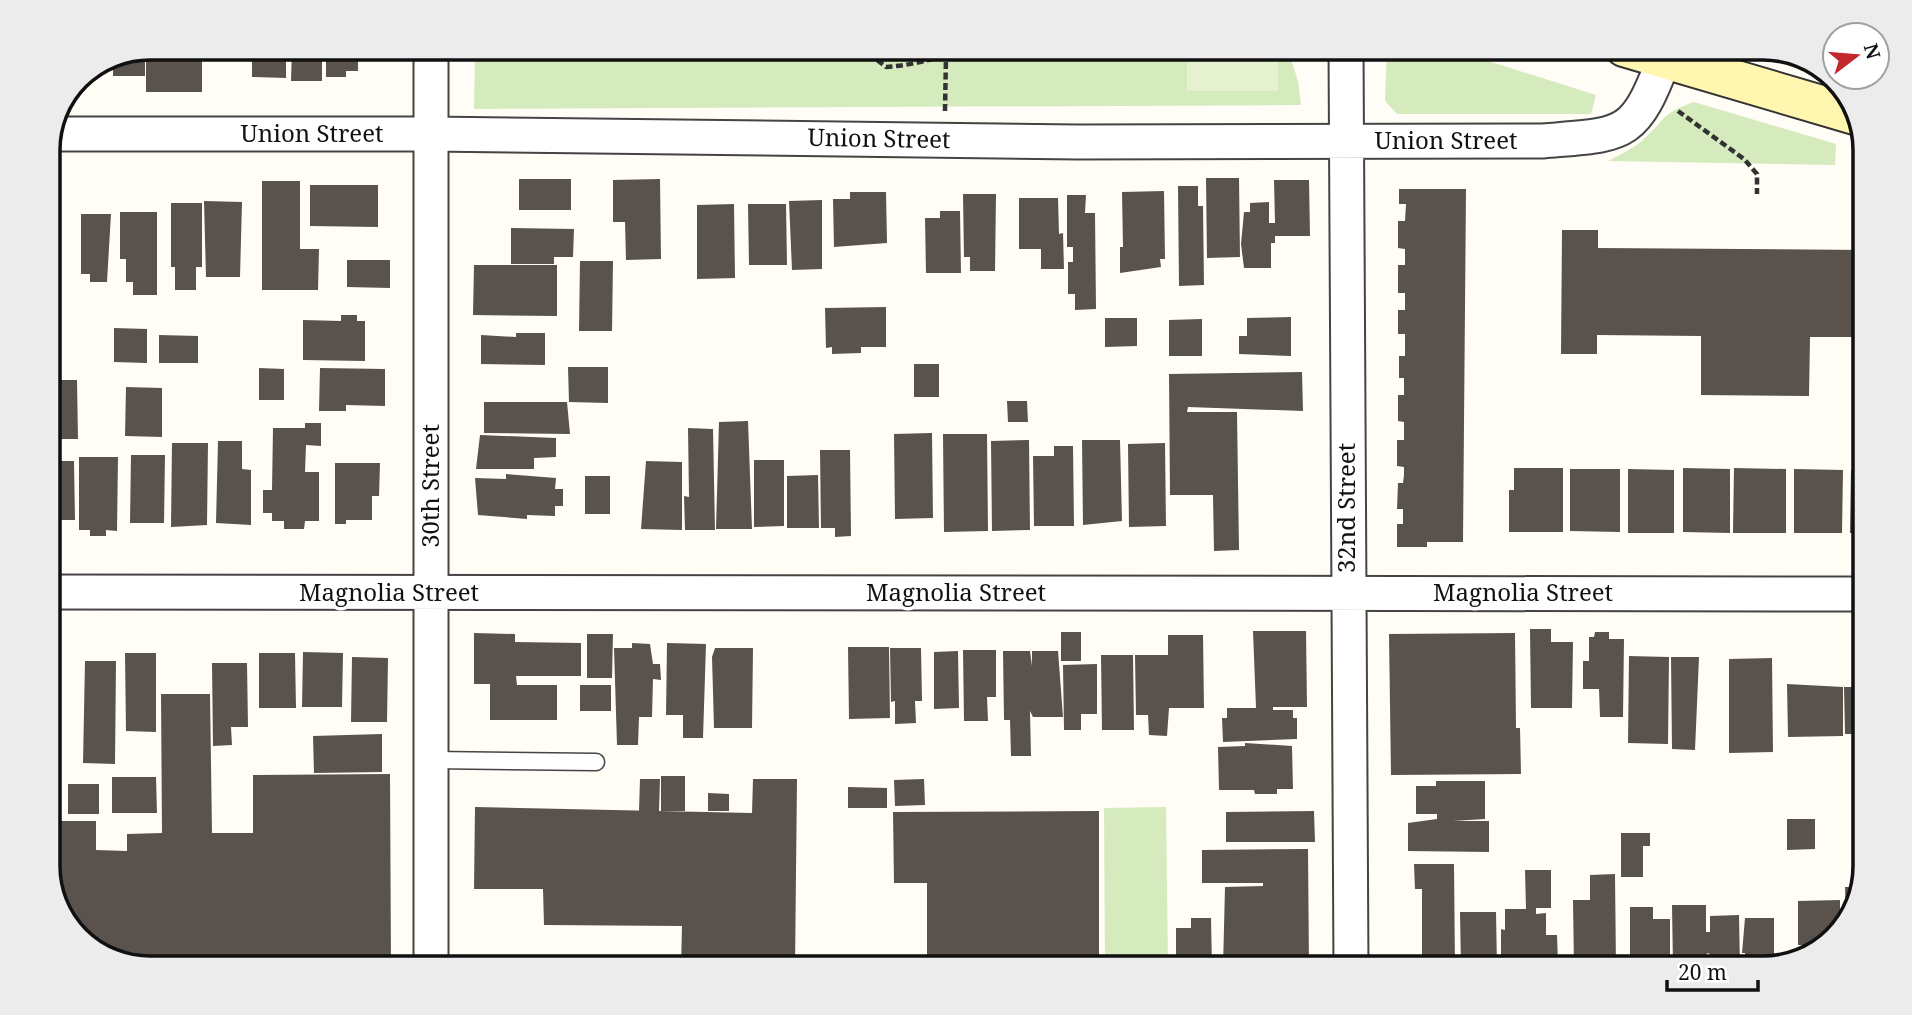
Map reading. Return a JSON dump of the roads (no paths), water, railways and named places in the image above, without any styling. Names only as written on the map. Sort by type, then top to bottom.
[{"type":"street","name":"30th Street","points":[[431,60],[431,956]]},
{"type":"street","name":"32nd Street","points":[[1346,60],[1351,956]]},
{"type":"street","name":"Union Street","points":[[62,134],[1543,141],[1610,135],[1637,117],[1649,97],[1664,60]]},
{"type":"street","points":[[1667,60],[1844,112]]},
{"type":"street","name":"Magnolia Street","points":[[60,592],[1853,594]]},
{"type":"lane","points":[[432,760],[596,762]]}]
